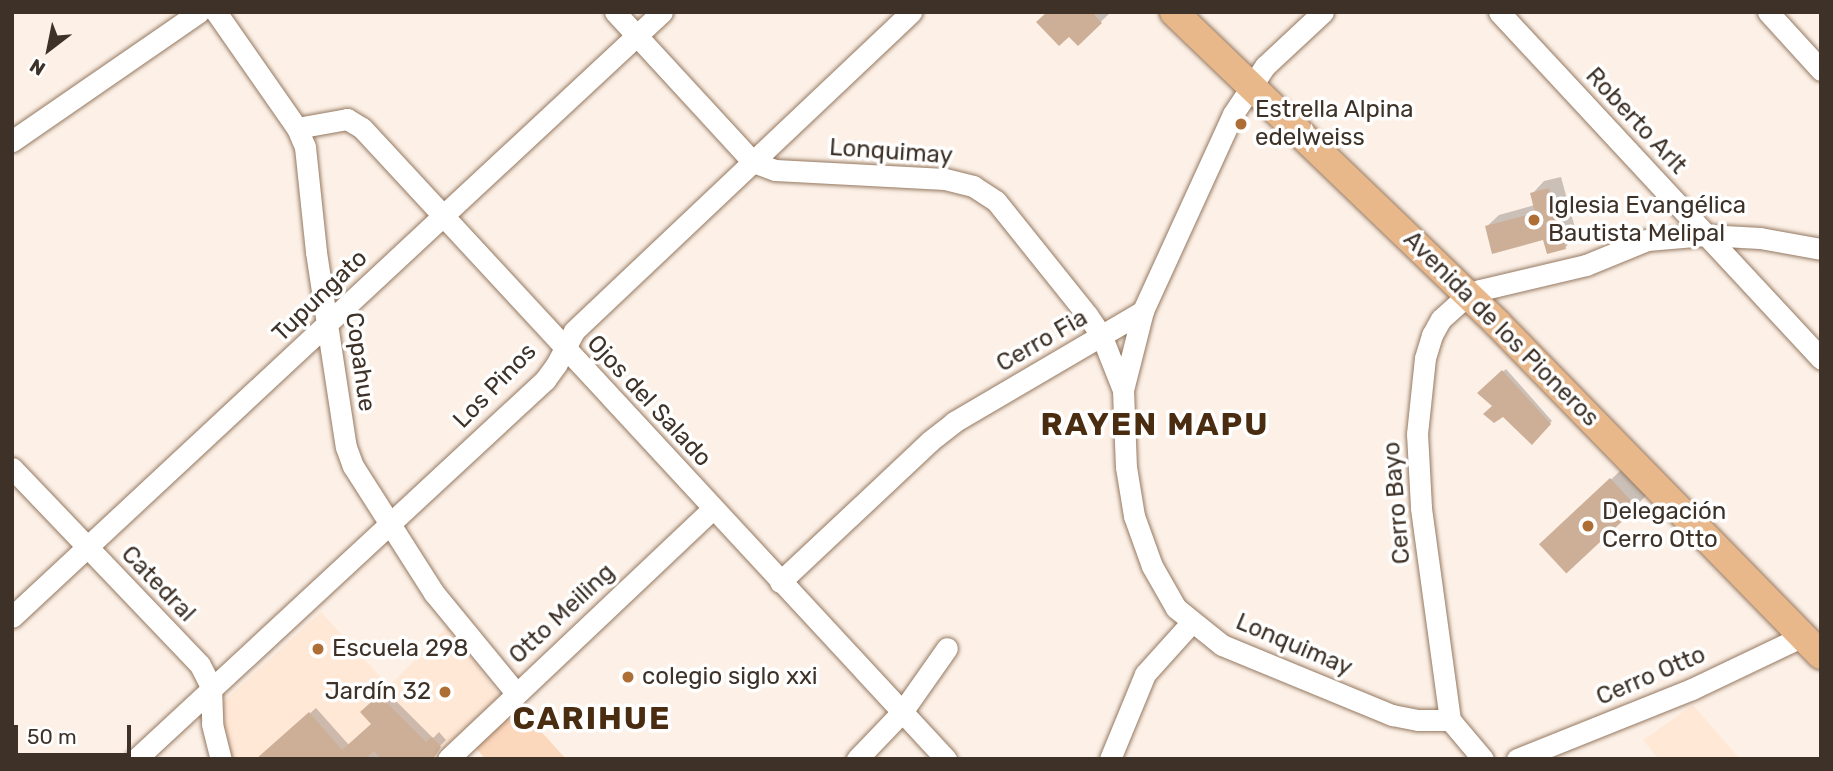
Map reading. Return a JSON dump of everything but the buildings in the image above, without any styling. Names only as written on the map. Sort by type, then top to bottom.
[{"type":"main road","name":"Avenida de los Pioneros","points":[[1174,12],[1468,295],[1812,645]]},
{"type":"street","points":[[12,141],[199,12]]},
{"type":"street","name":"Copahue","points":[[216,12],[297,128],[305,147],[316,252],[346,447],[353,466],[434,593],[516,693]]},
{"type":"street","points":[[614,12],[753,162]]},
{"type":"street","name":"Tupungato","points":[[12,617],[329,325],[662,12]]},
{"type":"street","name":"Los Pinos","points":[[136,759],[545,380],[574,331],[911,12]]},
{"type":"street","points":[[1143,311],[1209,161],[1251,85],[1265,66],[1323,12]]},
{"type":"street","name":"Roberto Arlt","points":[[1499,12],[1821,358]]},
{"type":"street","points":[[1768,12],[1821,70]]},
{"type":"street","name":"Ojos del Salado","points":[[297,128],[347,118],[362,128],[946,759]]},
{"type":"street","name":"Lonquimay","points":[[753,162],[775,170],[945,179],[973,186],[996,201],[1102,337],[1124,390]]},
{"type":"street","points":[[1468,295],[1586,265],[1647,240],[1706,235],[1760,238],[1821,248]]},
{"type":"street","name":"Cerro Bayo","points":[[1450,720],[1421,507],[1418,408],[1432,335],[1447,313],[1468,295]]},
{"type":"street","name":"Lonquimay","points":[[1143,311],[1124,390],[1126,467],[1133,516],[1152,566],[1176,608],[1191,623],[1222,645],[1392,715],[1418,720],[1450,720]]},
{"type":"street","name":"Cerro Fia","points":[[780,582],[930,441],[954,422],[1143,311]]},
{"type":"street","name":"Catedral","points":[[12,468],[200,665],[211,687]]},
{"type":"street","name":"Otto Meiling","points":[[448,759],[712,509]]},
{"type":"street","points":[[1110,759],[1145,674],[1191,623]]},
{"type":"street","name":"Cerro Otto","points":[[1517,759],[1692,689],[1812,645]]},
{"type":"street","points":[[857,759],[902,712],[947,648]]},
{"type":"street","points":[[211,687],[212,724],[221,759]]},
{"type":"street","points":[[1450,720],[1483,759]]},
{"type":"shaded area","name":"Escuela 298","points":[[321,612],[389,686],[448,626],[501,698],[444,759],[229,759],[220,724],[224,701]]},
{"type":"shaded area","points":[[1693,705],[1740,759],[1658,759],[1643,740]]},
{"type":"shaded area","points":[[507,717],[516,727],[528,717],[566,759],[481,759],[483,756],[474,746]]},
{"type":"place","name":"Estrella Alpina edelweiss","points":[[1241,124]]},
{"type":"place","name":"Iglesia Evangélica Bautista Melipal","points":[[1534,220]]},
{"type":"place","name":"Delegación Cerro Otto","points":[[1588,526]]},
{"type":"place","name":"Escuela 298","points":[[318,649]]},
{"type":"place","name":"colegio siglo xxi","points":[[628,677]]},
{"type":"place","name":"Jardín 32","points":[[445,692]]},
{"type":"district","name":"RAYEN MAPU","points":[[1155,424]]},
{"type":"district","name":"CARIHUE","points":[[592,718]]}]
